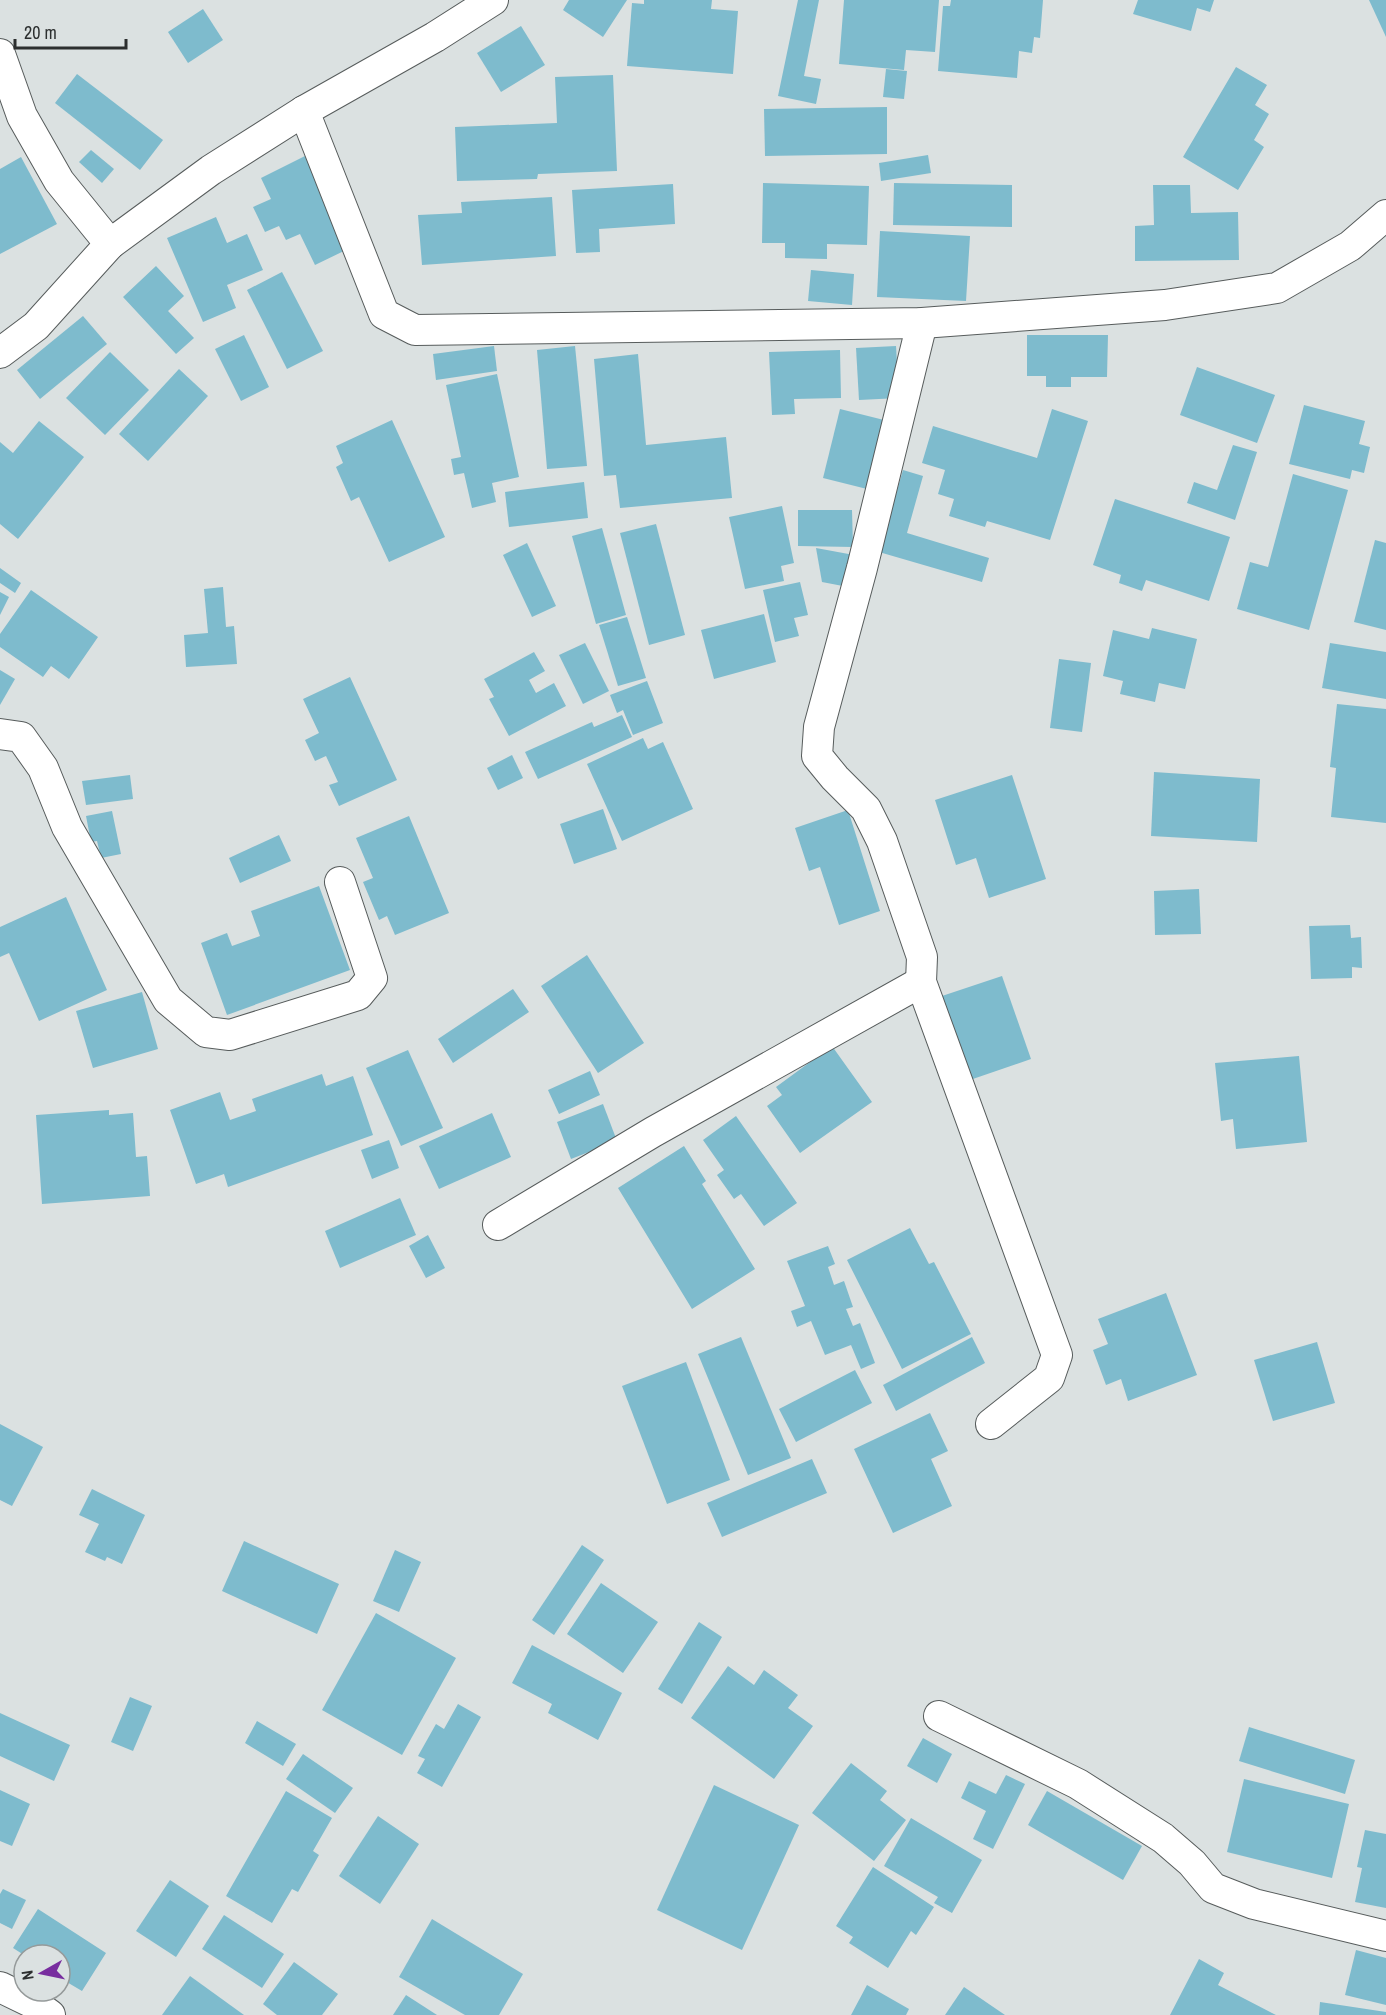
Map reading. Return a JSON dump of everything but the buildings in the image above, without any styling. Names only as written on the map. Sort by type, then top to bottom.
[{"type":"street","points":[[0,353],[36,326],[110,244],[211,170],[304,111],[435,37],[493,0]]},
{"type":"street","points":[[0,54],[22,116],[59,181],[110,244]]},
{"type":"street","points":[[304,111],[384,314],[415,330],[922,323],[1165,305],[1277,288],[1350,246],[1386,215]]},
{"type":"street","points":[[922,323],[862,568],[819,727],[817,756],[866,809],[882,841],[922,957],[921,982],[1057,1355],[1049,1378],[991,1424]]},
{"type":"street","points":[[0,734],[21,737],[43,768],[68,827],[168,1000],[206,1032],[230,1035],[358,994],[372,978],[340,882]]},
{"type":"street","points":[[498,1225],[653,1132],[921,982]]},
{"type":"street","points":[[939,1716],[1078,1784],[1164,1838],[1192,1863],[1213,1888],[1254,1904],[1386,1936]]},
{"type":"street","points":[[0,1987],[35,2004],[50,2015]]}]
